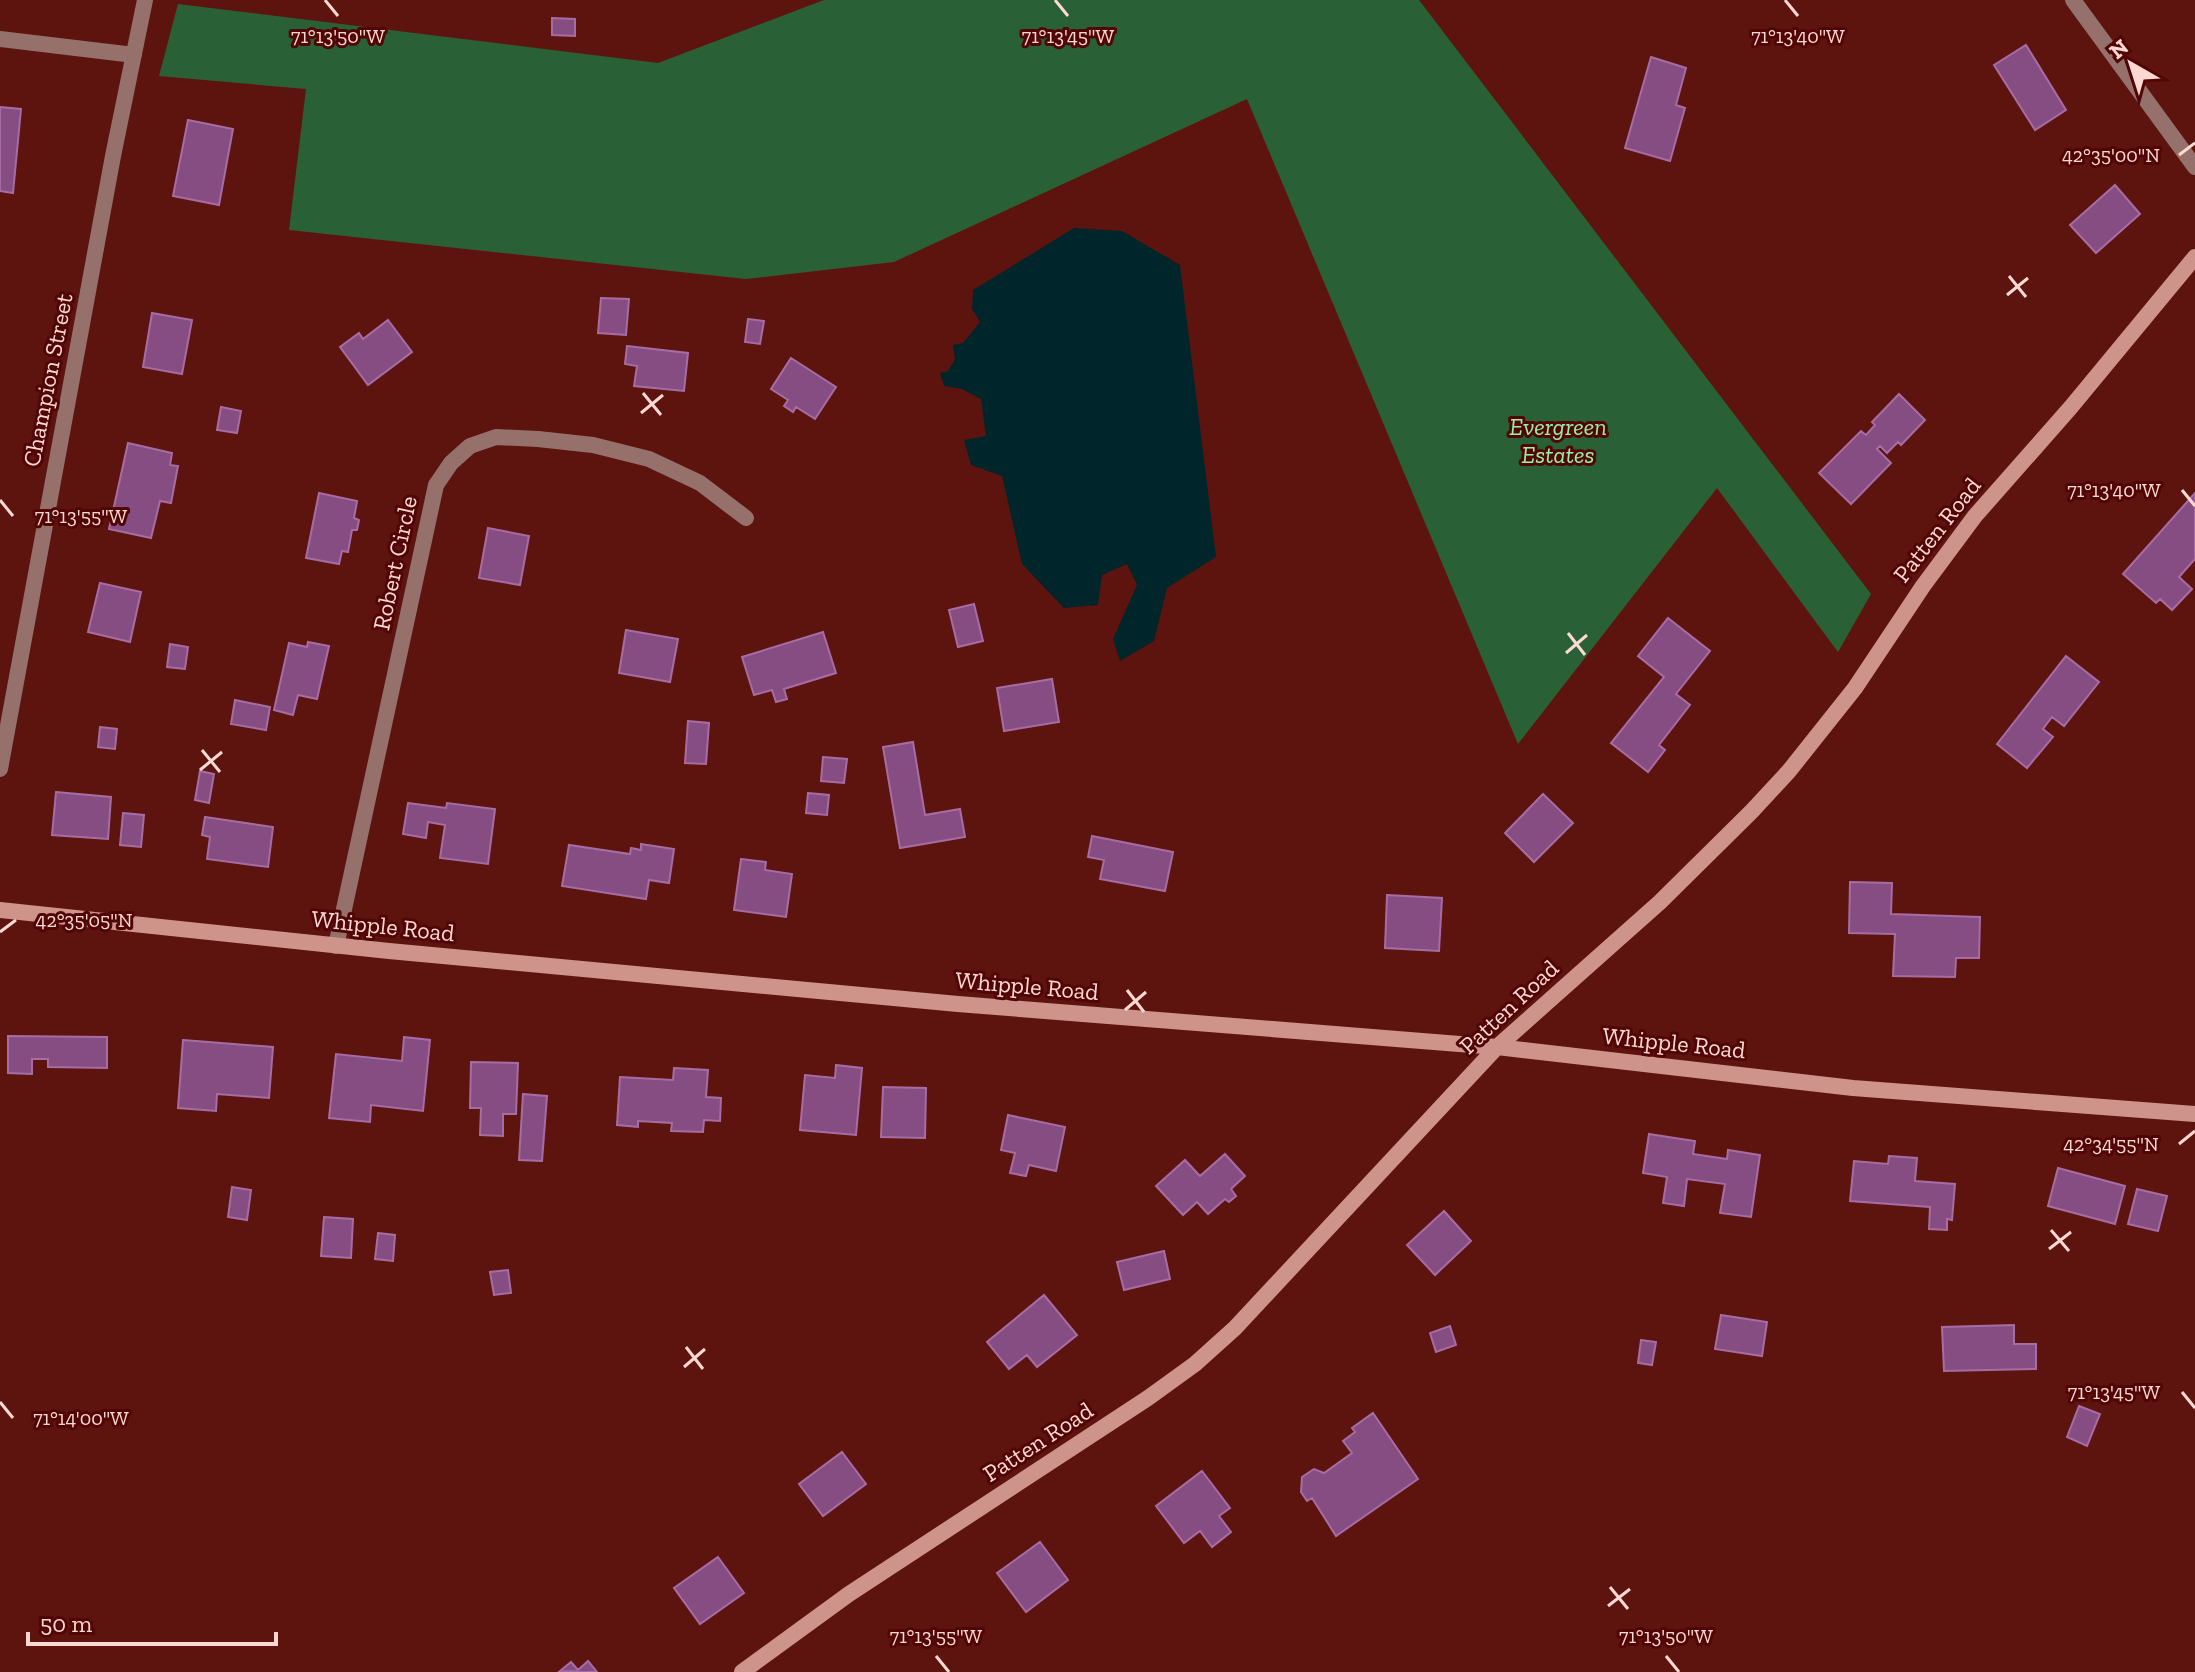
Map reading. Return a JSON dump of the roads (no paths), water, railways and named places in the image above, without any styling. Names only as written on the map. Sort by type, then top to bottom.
[{"type":"street","name":"Champion Street","points":[[0,769],[29,600],[145,0]]},
{"type":"street","points":[[2073,0],[2195,167]]},
{"type":"street","points":[[0,39],[134,55]]},
{"type":"street","name":"Patten Road","points":[[742,1672],[849,1594],[1195,1364],[1276,1285],[1497,1047],[1660,902],[1789,771],[1855,688],[1923,586],[1975,516],[2071,407],[2195,257]]},
{"type":"street","name":"Robert Circle","points":[[336,946],[436,485],[451,463],[470,446],[496,437],[593,445],[649,459],[700,483],[746,518]]},
{"type":"street","name":"Whipple Road","points":[[0,910],[336,946],[958,1004],[1497,1047],[1853,1088],[2195,1114]]},
{"type":"water","points":[[1074,228],[1122,231],[1180,265],[1216,557],[1167,588],[1154,641],[1120,661],[1113,639],[1137,585],[1127,564],[1102,575],[1098,605],[1064,608],[1022,564],[1002,476],[971,465],[964,440],[986,436],[981,399],[962,389],[944,386],[940,373],[948,371],[955,359],[953,345],[963,343],[980,322],[972,309],[973,290]]},
{"type":"park label","name":"Evergreen Estates","points":[[1558,441]]}]
